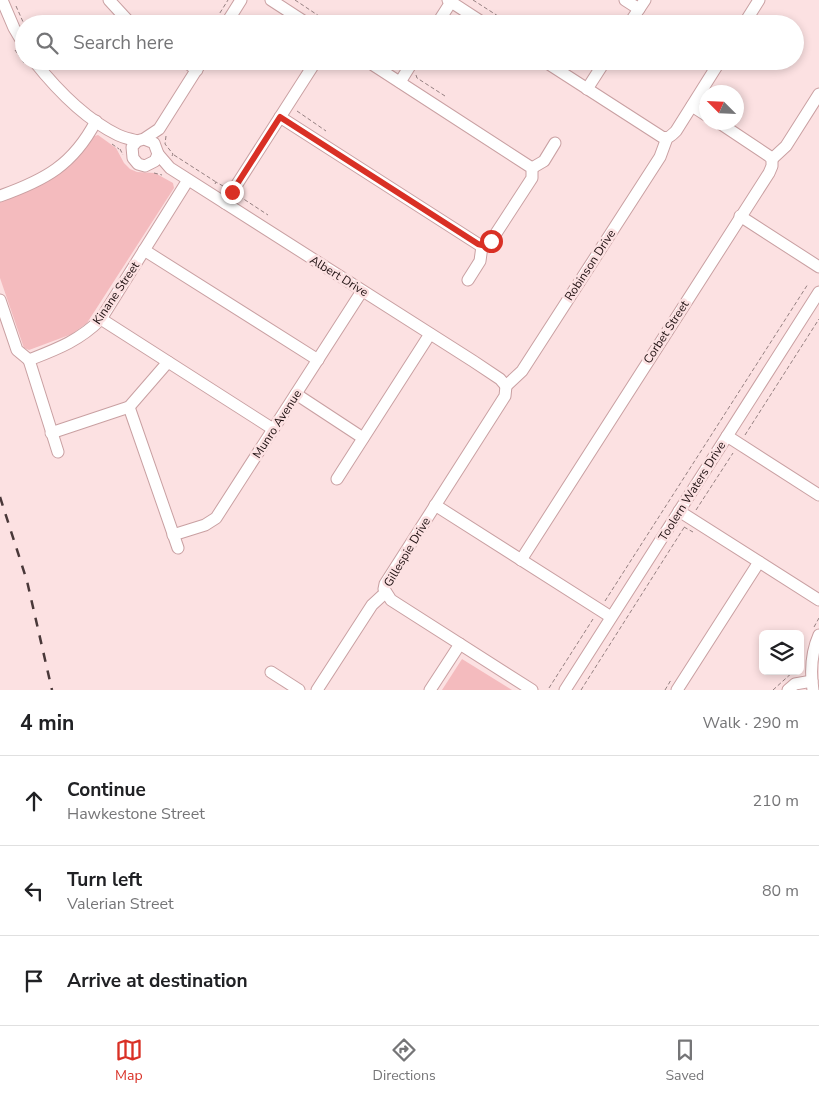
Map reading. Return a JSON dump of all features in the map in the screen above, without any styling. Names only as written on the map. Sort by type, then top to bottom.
[{"type":"street","points":[[2,0],[15,32]]},
{"type":"street","points":[[109,0],[123,15]]},
{"type":"street","points":[[232,15],[241,0]]},
{"type":"street","points":[[271,0],[294,15]]},
{"type":"street","points":[[625,0],[642,4],[635,15]]},
{"type":"street","points":[[750,15],[759,0]]},
{"type":"street","points":[[442,15],[450,1],[471,15]]},
{"type":"street","points":[[37,70],[96,121],[120,136],[132,152]]},
{"type":"street","points":[[149,136],[157,150],[155,161],[145,166],[138,164],[133,158],[132,147],[149,136],[196,70]]},
{"type":"street","points":[[225,203],[310,70]]},
{"type":"street","points":[[381,70],[532,168]]},
{"type":"street","points":[[400,82],[410,70]]},
{"type":"street","points":[[558,70],[662,137],[667,138]]},
{"type":"street","points":[[587,89],[599,70]]},
{"type":"street","name":"Robinson Drive","points":[[506,386],[518,377],[528,362],[660,157],[667,138],[676,131],[714,70]]},
{"type":"street","points":[[730,130],[772,159],[786,146],[819,94]]},
{"type":"street","points":[[692,106],[699,110]]},
{"type":"street","points":[[280,117],[482,246],[486,246],[491,241],[532,178],[532,168]]},
{"type":"street","points":[[0,196],[37,182],[55,171],[73,154],[96,121]]},
{"type":"street","points":[[120,136],[149,136]]},
{"type":"street","points":[[532,168],[544,161],[556,144]]},
{"type":"street","name":"Albert Drive","points":[[157,150],[170,168],[500,379],[506,386]]},
{"type":"street","name":"Corbet Street","points":[[521,560],[769,173],[772,159]]},
{"type":"street","name":"Albert Drive","points":[[150,164],[170,168]]},
{"type":"street","name":"Kinane Street","points":[[29,360],[68,345],[89,332],[101,319],[188,180]]},
{"type":"street","points":[[740,216],[819,266]]},
{"type":"street","points":[[468,280],[480,261],[482,246]]},
{"type":"street","points":[[144,250],[318,360]]},
{"type":"street","name":"Munro Avenue","points":[[173,535],[205,525],[216,518],[362,291]]},
{"type":"street","name":"Toolern Waters Drive","points":[[565,690],[819,292]]},
{"type":"street","points":[[0,300],[16,350],[29,360],[58,452]]},
{"type":"street","points":[[101,319],[274,429]]},
{"type":"street","points":[[337,479],[430,334]]},
{"type":"street","points":[[51,433],[128,407],[168,362]]},
{"type":"street","name":"Gillespie Drive","points":[[506,386],[505,396],[385,584],[385,593],[391,600],[532,690]]},
{"type":"street","points":[[296,394],[363,438]]},
{"type":"street","points":[[128,407],[178,548]]},
{"type":"street","points":[[727,436],[819,494]]},
{"type":"street","points":[[436,505],[611,617]]},
{"type":"street","points":[[679,511],[687,522],[758,562],[819,600]]},
{"type":"street","points":[[677,690],[758,562]]},
{"type":"street","points":[[317,690],[372,605],[385,593]]},
{"type":"street","points":[[788,690],[796,684],[813,686],[812,655],[819,635]]},
{"type":"street","points":[[430,690],[460,644]]},
{"type":"street","points":[[271,672],[299,690]]},
{"type":"path","points":[[13,0],[20,15]]},
{"type":"path","points":[[219,15],[228,0]]},
{"type":"path","points":[[294,0],[317,15]]},
{"type":"path","points":[[473,0],[496,15]]},
{"type":"path","points":[[415,70],[416,78],[445,96]]},
{"type":"path","points":[[296,107],[298,112],[326,131]]},
{"type":"path","points":[[173,154],[216,182]]},
{"type":"path","points":[[241,198],[242,190]]},
{"type":"path","points":[[549,688],[808,284]]},
{"type":"path","points":[[581,690],[819,319]]},
{"type":"path","points":[[687,522],[692,532]]},
{"type":"path","points":[[665,690],[675,674]]},
{"type":"path","points":[[773,690],[790,675]]},
{"type":"shaded area","points":[[98,135],[116,148],[124,163],[130,169],[137,172],[155,173],[173,183],[174,188],[87,323],[72,334],[29,350],[24,348],[0,278],[0,201],[35,188],[55,176],[91,137]]},
{"type":"shaded area","points":[[462,659],[512,690],[442,690]]},
{"type":"railway","points":[[0,497],[27,581],[52,690]]},
{"type":"route","points":[[232,192],[280,117],[478,244],[486,246],[491,241]]}]
